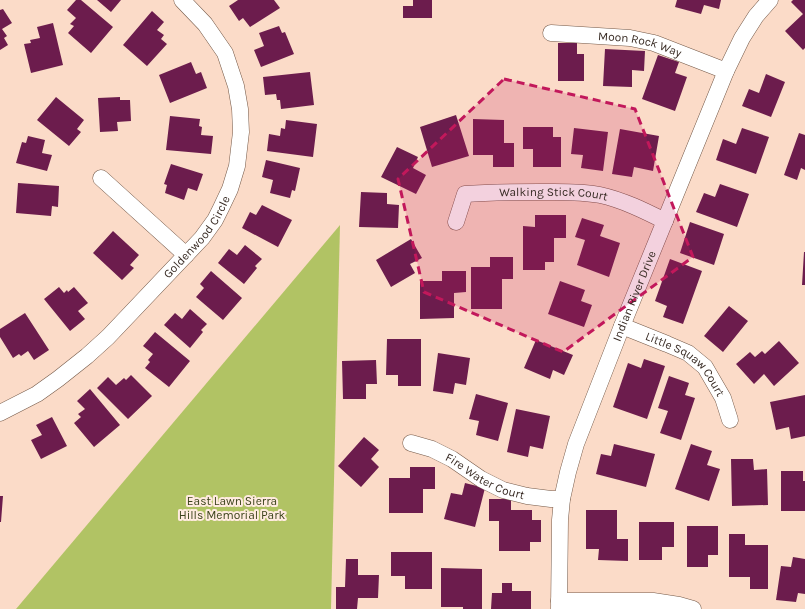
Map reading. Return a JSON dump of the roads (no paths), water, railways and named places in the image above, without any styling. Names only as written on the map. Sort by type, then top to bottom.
[{"type":"street","name":"Goldenwood Circle","points":[[0,414],[37,394],[58,379],[108,338],[202,238],[215,220],[230,188],[237,166],[241,132],[240,109],[236,86],[225,53],[205,24],[182,0]]},
{"type":"street","name":"Indian River Drive","points":[[559,605],[560,520],[562,498],[576,444],[622,326],[726,71],[742,38],[756,16],[770,0]]},
{"type":"street","name":"Moon Rock Way","points":[[551,33],[642,40],[654,43],[726,71]]},
{"type":"street","points":[[101,178],[186,255]]},
{"type":"street","name":"Walking Stick Court","points":[[456,222],[466,194],[509,192],[574,192],[600,195],[625,202],[666,221]]},
{"type":"street","name":"Little Squaw Court","points":[[622,326],[688,353],[705,367],[722,398],[730,420]]},
{"type":"street","name":"Fire Water Court","points":[[411,443],[432,449],[452,459],[481,479],[503,490],[527,496],[551,499],[562,498]]},
{"type":"street","points":[[559,605],[653,601],[693,609]]},
{"type":"park label","name":"East Lawn Sierra Hills Memorial Park","points":[[232,508]]}]
